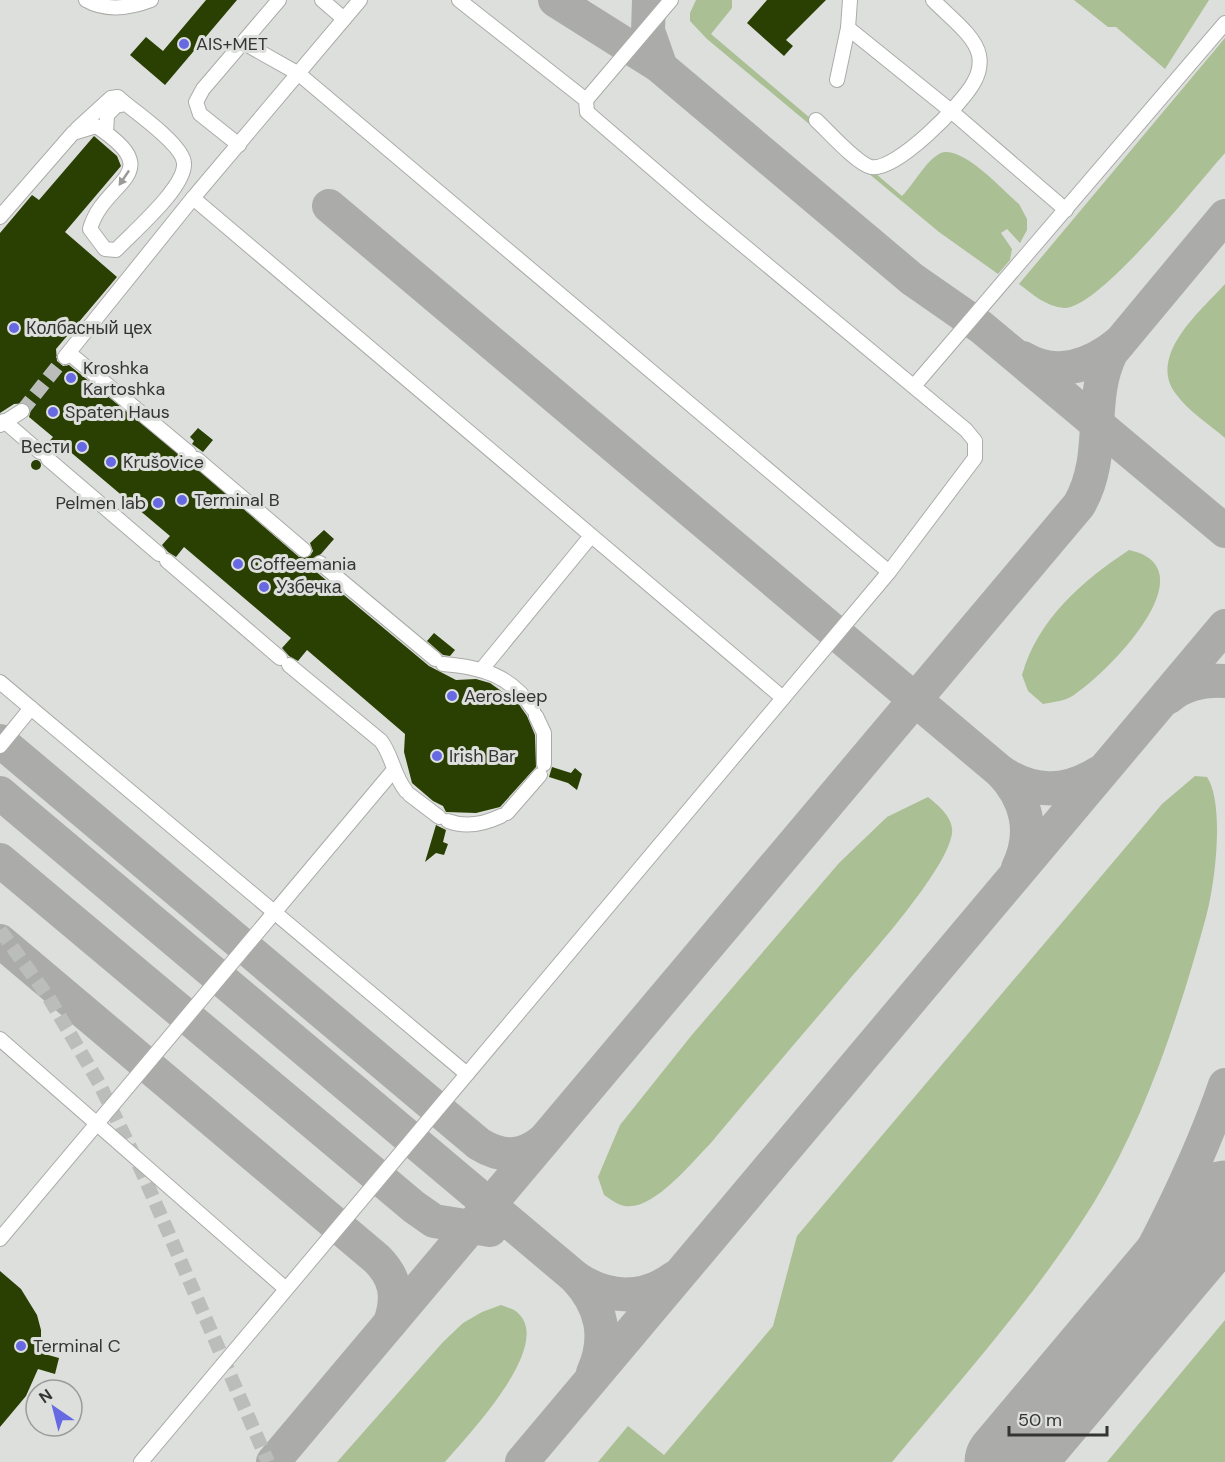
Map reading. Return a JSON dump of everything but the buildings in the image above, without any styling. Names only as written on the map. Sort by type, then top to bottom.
[{"type":"lane","points":[[87,0],[93,4],[128,9],[151,0]]},
{"type":"lane","points":[[239,145],[200,114],[195,106],[203,89],[279,0]]},
{"type":"lane","points":[[322,0],[344,19]]},
{"type":"lane","points":[[304,550],[193,456],[67,355],[193,198],[360,0]]},
{"type":"lane","points":[[459,0],[586,100]]},
{"type":"lane","points":[[141,1462],[889,572],[972,464],[976,452],[975,441],[966,430],[587,112],[586,100],[671,0]]},
{"type":"lane","points":[[837,80],[848,28],[850,0]]},
{"type":"lane","points":[[816,120],[863,163],[875,168],[891,162],[902,154],[951,111],[976,79],[979,57],[976,45],[933,0]]},
{"type":"lane","points":[[914,386],[1225,23]]},
{"type":"lane","points":[[848,28],[951,111],[1066,210]]},
{"type":"lane","points":[[244,43],[299,74],[889,572]]},
{"type":"lane","points":[[0,217],[80,130],[111,98],[118,97],[176,147],[184,161],[182,176],[170,194],[116,250],[105,249],[90,229],[93,219],[128,174],[132,163],[130,155],[96,126],[80,130]]},
{"type":"lane","points":[[105,133],[107,115],[116,106],[126,104]]},
{"type":"lane","points":[[193,198],[783,698]]},
{"type":"lane","points":[[22,411],[2,423],[381,741],[389,752],[393,771],[408,793],[443,819],[458,825],[475,825],[504,815],[523,798],[542,769],[544,734],[535,713],[518,688],[482,669],[439,662],[320,563]]},
{"type":"lane","points":[[482,669],[591,536]]},
{"type":"lane","points":[[0,682],[467,1074]]},
{"type":"lane","points":[[0,746],[31,708]]},
{"type":"lane","points":[[0,1239],[393,771]]},
{"type":"lane","points":[[0,1039],[97,1121],[286,1289]]},
{"type":"green space","points":[[696,0],[732,0],[732,8],[711,34],[902,196],[929,162],[939,154],[948,152],[969,161],[992,179],[1019,204],[1027,219],[1027,230],[1020,243],[1007,229],[1001,233],[1012,249],[1010,260],[998,274],[939,232],[707,39],[690,21],[690,13]]},
{"type":"green space","points":[[1074,0],[1209,0],[1165,69],[1116,27],[1108,27]]},
{"type":"green space","points":[[1225,38],[1225,153],[1148,242],[1100,288],[1080,303],[1064,308],[1058,307],[1040,299],[1019,284]]},
{"type":"green space","points":[[1225,284],[1225,438],[1193,412],[1176,394],[1169,379],[1168,364],[1172,349],[1181,334]]},
{"type":"green space","points":[[1129,550],[1152,561],[1160,577],[1157,598],[1145,621],[1128,645],[1089,683],[1067,699],[1043,704],[1028,691],[1022,675],[1039,636],[1050,619],[1079,588]]},
{"type":"green space","points":[[1195,776],[1207,777],[1216,806],[1215,866],[1206,917],[1184,991],[1145,1101],[1112,1171],[1071,1238],[997,1336],[892,1462],[598,1462],[628,1426],[664,1455],[773,1326],[797,1236],[1162,804]]},
{"type":"green space","points":[[928,797],[948,817],[952,833],[938,867],[891,931],[683,1173],[648,1201],[636,1206],[622,1205],[604,1195],[598,1177],[620,1125],[691,1036],[839,863],[887,817]]},
{"type":"green space","points":[[501,1305],[518,1313],[526,1328],[525,1347],[517,1368],[503,1390],[445,1462],[337,1462],[443,1342],[463,1323],[482,1312]]},
{"type":"green space","points":[[1225,1320],[1225,1462],[1107,1462]]},
{"type":"taxiway","points":[[555,0],[658,65],[912,279],[981,327],[1225,531]]},
{"type":"taxiway","points":[[649,0],[648,31],[659,62]]},
{"type":"taxiway","points":[[329,206],[1001,772],[1017,793],[1026,817],[1026,842],[1018,868]]},
{"type":"taxiway","points":[[273,1462],[1079,505],[1088,486],[1093,467],[1100,390],[1111,353],[1225,216]]},
{"type":"taxiway","points":[[1023,358],[1048,367],[1073,367],[1097,358],[1119,343]]},
{"type":"taxiway","points":[[522,1462],[1225,626]]},
{"type":"taxiway","points":[[1169,697],[1195,684],[1225,681]]},
{"type":"taxiway","points":[[0,741],[479,1144],[496,1152],[512,1154],[527,1151],[543,1141]]},
{"type":"taxiway","points":[[1001,772],[1025,784],[1049,788],[1073,785],[1098,773]]},
{"type":"taxiway","points":[[0,793],[575,1277],[599,1290],[624,1294],[650,1291],[674,1278]]},
{"type":"taxiway","points":[[0,860],[414,1207],[434,1221],[490,1230]]},
{"type":"taxiway","points":[[0,941],[377,1259],[388,1273],[394,1288],[393,1314],[390,1323]]},
{"type":"taxiway","points":[[1096,1357],[1182,1190],[1225,1085]]},
{"type":"taxiway","points":[[575,1277],[591,1299],[600,1322],[601,1347],[593,1373]]},
{"type":"runway","points":[[1008,1462],[1225,1204]]},
{"type":"tunnel","points":[[22,411],[65,357]]},
{"type":"tunnel","points":[[0,930],[49,998],[99,1083],[142,1172],[268,1462]]},
{"type":"place","name":"AIS+MET","points":[[184,44]]},
{"type":"place","name":"Колбасный цех","points":[[14,328]]},
{"type":"place","name":"Kroshka Kartoshka","points":[[71,378]]},
{"type":"place","name":"Spaten Haus","points":[[53,412]]},
{"type":"place","name":"Вести","points":[[82,447]]},
{"type":"place","name":"Krušovice","points":[[111,462]]},
{"type":"place","name":"Terminal B","points":[[182,500]]},
{"type":"place","name":"Pelmen lab","points":[[158,503]]},
{"type":"place","name":"Coffeemania","points":[[238,564]]},
{"type":"place","name":"Узбечка","points":[[264,587]]},
{"type":"place","name":"Aerosleep","points":[[452,696]]},
{"type":"place","name":"Irish Bar","points":[[437,756]]},
{"type":"place","name":"Terminal C","points":[[21,1346]]}]
